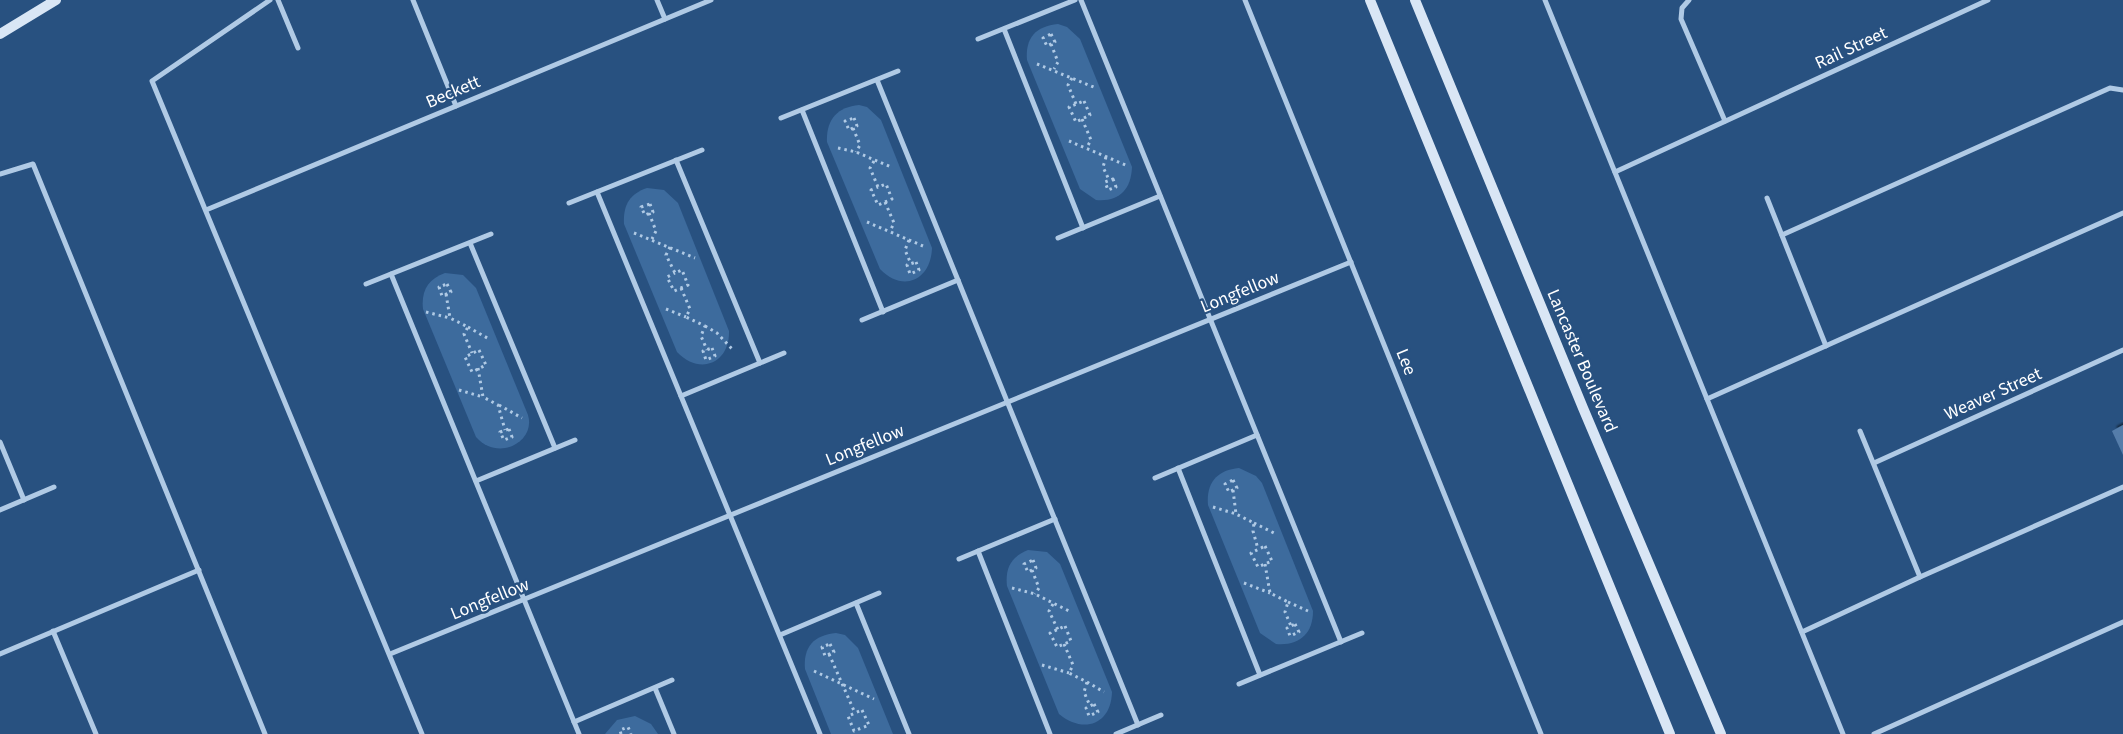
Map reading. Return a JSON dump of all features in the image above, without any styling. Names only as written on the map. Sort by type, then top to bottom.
[{"type":"main road","points":[[0,34],[56,0]]},
{"type":"main road","points":[[1370,0],[1670,734]]},
{"type":"main road","name":"Lancaster Boulevard","points":[[1415,0],[1586,417],[1721,734]]},
{"type":"street","points":[[270,0],[152,81],[422,734]]},
{"type":"street","points":[[278,0],[298,48]]},
{"type":"street","points":[[413,0],[456,106]]},
{"type":"street","points":[[657,0],[665,19]]},
{"type":"street","name":"Beckett","points":[[206,210],[711,0]]},
{"type":"street","points":[[978,39],[1075,0]]},
{"type":"street","points":[[1081,0],[1341,642]]},
{"type":"street","name":"Lee","points":[[1245,0],[1541,734]]},
{"type":"street","points":[[1545,0],[1843,734]]},
{"type":"street","points":[[1690,0],[1682,8],[1681,19],[1726,121]]},
{"type":"street","name":"Rail Street","points":[[1615,172],[1988,0]]},
{"type":"street","points":[[1004,29],[1083,228]]},
{"type":"street","points":[[782,118],[898,72]]},
{"type":"street","points":[[878,80],[1138,725]]},
{"type":"street","points":[[1782,235],[2110,88],[2123,90]]},
{"type":"street","points":[[802,110],[883,312]]},
{"type":"street","points":[[569,203],[702,150]]},
{"type":"street","points":[[676,160],[760,363]]},
{"type":"street","points":[[0,174],[33,164],[265,734]]},
{"type":"street","points":[[597,192],[820,734]]},
{"type":"street","points":[[1058,238],[1160,196]]},
{"type":"street","points":[[1767,198],[1826,346]]},
{"type":"street","points":[[1707,399],[2123,213]]},
{"type":"street","points":[[366,284],[491,234]]},
{"type":"street","points":[[470,243],[556,448]]},
{"type":"street","name":"Longfellow","points":[[390,654],[1351,262]]},
{"type":"street","points":[[391,274],[579,734]]},
{"type":"street","points":[[862,320],[958,280]]},
{"type":"street","name":"Weaver Street","points":[[1874,463],[2123,350]]},
{"type":"street","points":[[681,396],[784,353]]},
{"type":"street","points":[[1860,431],[1920,577]]},
{"type":"street","points":[[1155,478],[1257,435]]},
{"type":"street","points":[[476,481],[574,440]]},
{"type":"street","points":[[0,442],[24,500]]},
{"type":"street","points":[[1178,468],[1260,675]]},
{"type":"street","points":[[1802,632],[1920,577],[2123,487]]},
{"type":"street","points":[[0,510],[54,488]]},
{"type":"street","points":[[958,559],[1055,519]]},
{"type":"street","points":[[978,551],[1050,734]]},
{"type":"street","points":[[0,654],[199,570]]},
{"type":"street","points":[[780,635],[879,593]]},
{"type":"street","points":[[856,602],[909,734]]},
{"type":"street","points":[[1874,734],[2123,622]]},
{"type":"street","points":[[54,631],[96,734]]},
{"type":"street","points":[[1239,684],[1362,633]]},
{"type":"street","points":[[574,722],[672,680]]},
{"type":"street","points":[[654,688],[674,734]]},
{"type":"street","points":[[1116,734],[1161,716]]},
{"type":"path","points":[[1051,44],[1058,62],[1054,69]]},
{"type":"path","points":[[1015,57],[1054,69],[1072,78],[1119,95]]},
{"type":"path","points":[[1072,78],[1068,85],[1076,104]]},
{"type":"path","points":[[1084,100],[1090,115],[1076,122],[1069,107],[1076,104],[1084,100]]},
{"type":"path","points":[[1082,119],[1091,140],[1088,147]]},
{"type":"path","points":[[853,128],[860,145],[856,152]]},
{"type":"path","points":[[1045,132],[1088,147],[1123,165],[1150,171]]},
{"type":"path","points":[[815,142],[856,152],[874,161],[916,175]]},
{"type":"path","points":[[1106,157],[1103,167],[1109,180]]},
{"type":"path","points":[[874,161],[870,168],[878,187]]},
{"type":"path","points":[[886,184],[892,199],[878,205],[871,190],[878,187],[886,184]]},
{"type":"path","points":[[885,202],[894,223],[890,231]]},
{"type":"path","points":[[843,212],[948,256]]},
{"type":"path","points":[[649,213],[656,231],[652,239]]},
{"type":"path","points":[[610,224],[652,239],[722,270]]},
{"type":"path","points":[[909,240],[905,250],[911,264]]},
{"type":"path","points":[[670,247],[666,255],[675,273]]},
{"type":"path","points":[[682,270],[688,285],[674,291],[668,277],[675,273],[682,270]]},
{"type":"path","points":[[681,288],[690,309],[686,317],[717,333],[749,367]]},
{"type":"path","points":[[446,294],[450,318],[468,327],[464,334],[472,353]]},
{"type":"path","points":[[705,326],[701,336],[707,350]]},
{"type":"path","points":[[479,350],[486,365],[472,372],[465,357],[472,353],[479,350]]},
{"type":"path","points":[[478,368],[483,397],[498,405],[505,430]]},
{"type":"path","points":[[1233,490],[1236,514],[1254,523],[1258,549]]},
{"type":"path","points":[[1265,546],[1272,561],[1258,567],[1251,553],[1258,549],[1265,546]]},
{"type":"path","points":[[1264,564],[1270,593],[1288,602],[1285,612],[1291,626]]},
{"type":"path","points":[[1032,570],[1039,588],[1035,594]]},
{"type":"path","points":[[990,582],[1035,594],[1065,610],[1094,617]]},
{"type":"path","points":[[1053,604],[1049,610],[1058,630]]},
{"type":"path","points":[[1065,626],[1071,641],[1057,647],[1050,633],[1058,630],[1065,626]]},
{"type":"path","points":[[1064,644],[1072,666],[1069,673],[1088,682],[1084,692],[1090,706]]},
{"type":"path","points":[[829,654],[855,714]]},
{"type":"path","points":[[791,662],[842,683],[880,702],[898,707]]},
{"type":"path","points":[[862,710],[869,725],[854,731],[848,716],[855,714],[862,710]]},
{"type":"path","points":[[621,734],[620,730],[628,726],[631,734]]},
{"type":"path","points":[[861,728],[864,734]]},
{"type":"shaded area","points":[[1058,24],[1067,27],[1080,39],[1132,167],[1126,188],[1117,197],[1111,199],[1096,200],[1080,189],[1027,60],[1028,45],[1034,34],[1044,27]]},
{"type":"shaded area","points":[[851,106],[867,107],[881,120],[932,248],[927,268],[914,280],[898,280],[880,269],[827,142],[828,127],[834,116]]},
{"type":"shaded area","points":[[647,188],[664,190],[678,203],[729,331],[725,351],[712,362],[704,364],[695,363],[677,352],[624,224],[628,202],[636,194]]},
{"type":"shaded area","points":[[445,273],[463,275],[476,288],[528,415],[529,425],[526,433],[513,446],[495,448],[485,444],[476,437],[423,309],[423,297],[427,286],[434,279]]},
{"type":"shaded area","points":[[1239,468],[1256,476],[1262,483],[1313,611],[1307,632],[1298,641],[1276,644],[1260,633],[1208,505],[1209,490],[1214,479],[1231,469]]},
{"type":"shaded area","points":[[1028,550],[1047,552],[1060,564],[1112,692],[1107,712],[1094,723],[1086,725],[1077,724],[1059,714],[1007,586],[1007,574],[1010,564],[1017,556]]},
{"type":"shaded area","points":[[836,633],[845,635],[858,648],[893,734],[831,734],[805,669],[805,661],[808,648],[816,639]]},
{"type":"shaded area","points":[[635,716],[651,724],[658,734],[605,734],[617,720]]},
{"type":"building","points":[[2123,425],[2123,455],[2112,431]]}]
